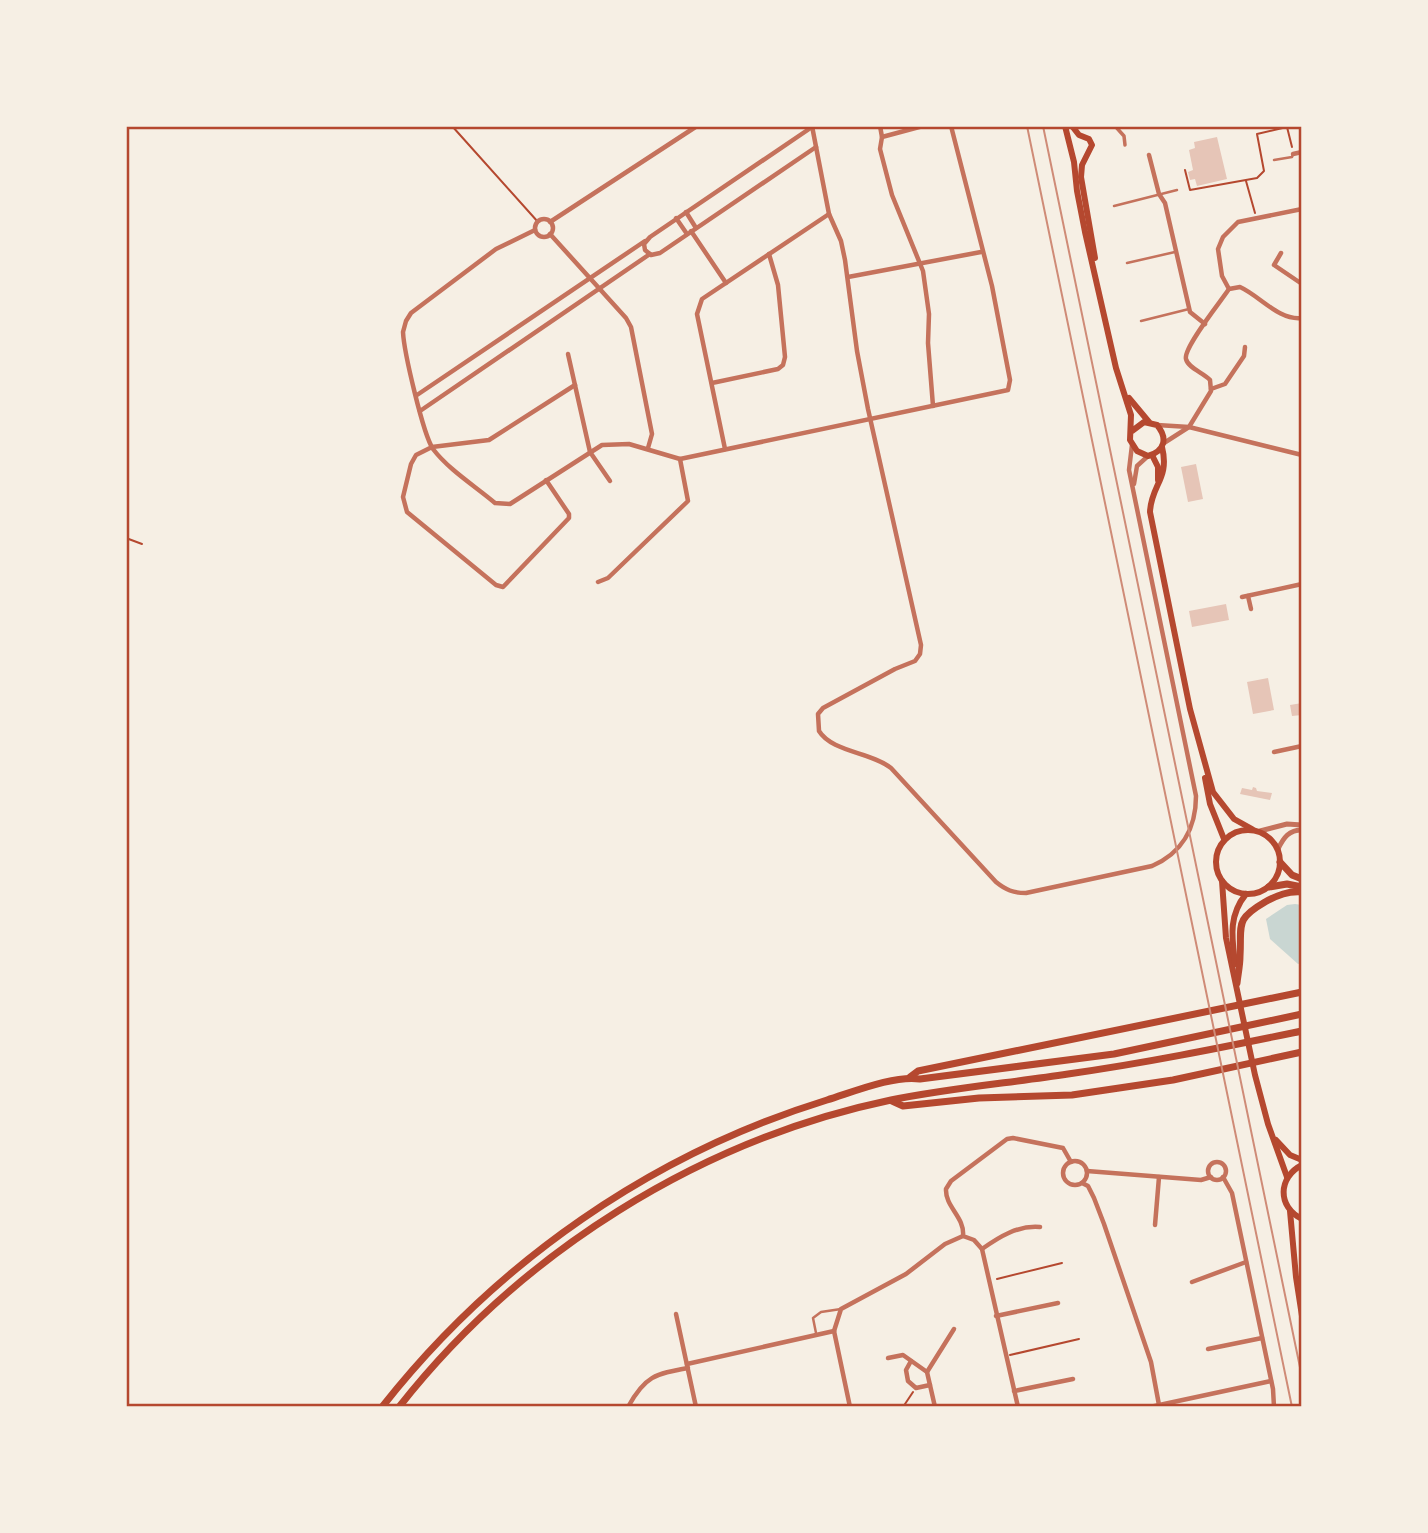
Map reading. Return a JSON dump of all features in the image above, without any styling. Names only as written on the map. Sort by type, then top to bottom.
[{"type":"highway","points":[[1280,862],[1292,875],[1302,879]]},
{"type":"highway","points":[[1269,887],[1287,884],[1302,887]]},
{"type":"highway","points":[[1237,984],[1241,954],[1240,929],[1245,917],[1276,895],[1302,892]]},
{"type":"highway","points":[[382,1407],[427,1354],[484,1296],[543,1247],[635,1184],[678,1160],[762,1122],[860,1090],[910,1077],[918,1071],[1302,992]]},
{"type":"highway","points":[[910,1077],[920,1079],[1114,1054],[1302,1014]]},
{"type":"highway","points":[[399,1407],[437,1363],[493,1306],[544,1263],[607,1218],[664,1184],[731,1152],[806,1124],[891,1100],[1134,1065],[1302,1031]]},
{"type":"highway","points":[[891,1100],[903,1107],[979,1098],[1072,1095],[1173,1080],[1302,1052]]},
{"type":"main road","points":[[1065,126],[1083,222],[1116,368],[1131,415],[1132,445],[1137,451],[1150,456],[1159,472],[1157,488]]},
{"type":"main road","points":[[1075,126],[1079,135]]},
{"type":"main road","points":[[1070,142],[1079,135],[1086,136],[1091,142],[1081,177],[1099,291]]},
{"type":"main road","points":[[1072,153],[1081,157],[1087,155]]},
{"type":"main road","points":[[1125,394],[1163,434],[1165,469],[1150,512],[1190,709],[1216,798],[1234,819],[1260,831],[1270,838],[1278,849],[1280,862],[1277,875],[1269,887],[1246,894],[1230,889],[1222,881],[1215,860],[1224,839],[1234,832],[1252,829]]},
{"type":"main road","points":[[1132,431],[1140,424],[1149,422]]},
{"type":"main road","points":[[1150,456],[1163,445]]},
{"type":"main road","points":[[1201,752],[1208,796],[1224,839]]},
{"type":"main road","points":[[1222,881],[1223,923],[1255,1075],[1287,1177]]},
{"type":"main road","points":[[1237,984],[1232,924],[1237,905],[1246,894]]},
{"type":"main road","points":[[1274,1139],[1302,1163],[1287,1177],[1284,1185],[1284,1197],[1293,1224],[1296,1277],[1302,1316]]},
{"type":"main road","points":[[1290,1211],[1302,1219]]},
{"type":"street","points":[[550,222],[697,126]]},
{"type":"street","points":[[417,395],[812,126],[829,214],[841,241],[870,418],[921,645],[920,654],[908,665],[895,669],[823,708],[818,714],[818,732],[829,743],[875,758],[891,768],[1005,889],[1026,893],[1143,869],[1164,860],[1182,844],[1194,822],[1196,796],[1129,465],[1132,445]]},
{"type":"street","points":[[880,126],[880,149],[892,195],[920,264],[929,314],[928,344],[933,406]]},
{"type":"street","points":[[882,137],[923,126]]},
{"type":"street","points":[[550,234],[550,222],[545,219],[538,222],[536,230],[496,250],[411,313],[406,321],[404,341],[420,411],[432,447],[443,460],[495,503],[510,504],[602,445],[614,443],[648,448],[680,458],[1008,390],[1011,386],[992,286],[951,126]]},
{"type":"street","points":[[1115,126],[1124,136],[1125,145]]},
{"type":"street","points":[[420,411],[650,254],[660,253],[817,147]]},
{"type":"street","points":[[1293,154],[1302,152]]},
{"type":"street","points":[[1149,155],[1164,203],[1189,309],[1205,324]]},
{"type":"street","points":[[1228,289],[1222,276],[1220,243],[1235,224],[1302,209]]},
{"type":"street","points":[[686,212],[691,231]]},
{"type":"street","points":[[725,449],[697,314],[702,299],[829,214]]},
{"type":"street","points":[[676,218],[691,231],[726,283]]},
{"type":"street","points":[[536,230],[542,236],[550,234]]},
{"type":"street","points":[[550,234],[600,288],[631,327],[652,434],[648,448]]},
{"type":"street","points":[[648,240],[644,247],[650,254]]},
{"type":"street","points":[[848,277],[981,251]]},
{"type":"street","points":[[1281,253],[1274,265],[1302,283]]},
{"type":"street","points":[[712,383],[778,369],[783,365],[785,357],[778,285],[769,254]]},
{"type":"street","points":[[1212,389],[1210,380],[1188,363],[1186,356],[1190,345],[1228,289],[1240,286],[1284,315],[1302,318]]},
{"type":"street","points":[[1163,445],[1189,427],[1212,389],[1225,384],[1244,356],[1245,347]]},
{"type":"street","points":[[568,354],[590,452],[610,481]]},
{"type":"street","points":[[547,480],[569,514],[569,519],[535,551],[507,584],[499,586],[407,512],[403,497],[411,464],[416,455],[432,447],[489,440],[575,385]]},
{"type":"street","points":[[1157,425],[1189,427],[1302,455]]},
{"type":"street","points":[[1134,488],[1137,466],[1150,456]]},
{"type":"street","points":[[598,582],[608,578],[688,501],[680,458]]},
{"type":"street","points":[[1241,597],[1302,584]]},
{"type":"street","points":[[1248,596],[1251,609]]},
{"type":"street","points":[[1283,740],[1285,749]]},
{"type":"street","points":[[1274,752],[1302,746]]},
{"type":"street","points":[[1260,831],[1287,824],[1302,827]]},
{"type":"street","points":[[1278,849],[1287,834],[1302,827]]},
{"type":"street","points":[[963,1236],[962,1222],[945,1193],[947,1185],[1006,1139],[1063,1148],[1071,1162]]},
{"type":"street","points":[[1071,1162],[1082,1163],[1087,1171],[1087,1177],[1082,1183]]},
{"type":"street","points":[[1071,1162],[1063,1171],[1065,1178],[1070,1184],[1082,1183],[1088,1186],[1094,1198],[1151,1362],[1159,1405]]},
{"type":"street","points":[[1212,1164],[1222,1164],[1226,1169],[1223,1177],[1216,1180],[1211,1177],[1209,1169],[1212,1164]]},
{"type":"street","points":[[1087,1171],[1201,1180],[1211,1177]]},
{"type":"street","points":[[1156,1225],[1159,1177]]},
{"type":"street","points":[[1223,1177],[1232,1193],[1274,1407]]},
{"type":"street","points":[[982,1249],[1002,1234],[1040,1227]]},
{"type":"street","points":[[850,1407],[834,1331],[841,1309],[906,1274],[945,1244],[963,1236],[974,1240],[982,1249],[1018,1407]]},
{"type":"street","points":[[1192,1282],[1246,1262]]},
{"type":"street","points":[[996,1316],[1059,1303]]},
{"type":"street","points":[[676,1314],[696,1407]]},
{"type":"street","points":[[927,1372],[954,1329]]},
{"type":"street","points":[[628,1407],[640,1387],[653,1376],[834,1331]]},
{"type":"street","points":[[1208,1349],[1262,1338]]},
{"type":"street","points":[[888,1358],[903,1355],[927,1372],[935,1407]]},
{"type":"street","points":[[911,1361],[906,1370],[908,1381],[916,1388],[930,1385]]},
{"type":"street","points":[[1014,1391],[1073,1379]]},
{"type":"street","points":[[1150,1407],[1271,1381]]},
{"type":"lane","points":[[1274,160],[1292,157],[1293,154]]},
{"type":"lane","points":[[1114,206],[1177,190]]},
{"type":"lane","points":[[1127,263],[1176,251]]},
{"type":"lane","points":[[1141,320],[1189,309]]},
{"type":"lane","points":[[817,1336],[813,1318],[816,1314],[841,1309]]},
{"type":"path","points":[[452,126],[538,222]]},
{"type":"path","points":[[1185,170],[1190,190],[1257,178],[1264,171],[1257,134],[1287,127],[1293,154]]},
{"type":"path","points":[[1246,180],[1256,218]]},
{"type":"path","points":[[126,538],[142,544]]},
{"type":"path","points":[[989,1281],[1062,1264]]},
{"type":"path","points":[[1006,1356],[1079,1339]]},
{"type":"path","points":[[903,1407],[916,1388]]},
{"type":"shaded area","points":[[1287,905],[1302,905],[1302,963],[1298,964],[1270,939],[1266,919]]},
{"type":"building","points":[[1217,137],[1227,179],[1197,186],[1195,179],[1190,180],[1188,172],[1193,170],[1189,150],[1195,148],[1194,142]]},
{"type":"building","points":[[1196,464],[1203,499],[1188,502],[1181,467]]},
{"type":"building","points":[[1226,604],[1229,620],[1192,627],[1189,611]]},
{"type":"building","points":[[1268,678],[1274,710],[1253,714],[1247,682]]},
{"type":"building","points":[[1302,703],[1302,715],[1292,716],[1290,705]]},
{"type":"building","points":[[1253,787],[1257,791],[1272,793],[1270,800],[1240,794],[1242,788],[1252,790]]},
{"type":"railway","points":[[1027,126],[1292,1407]]},
{"type":"railway","points":[[1043,126],[1302,1377]]}]
